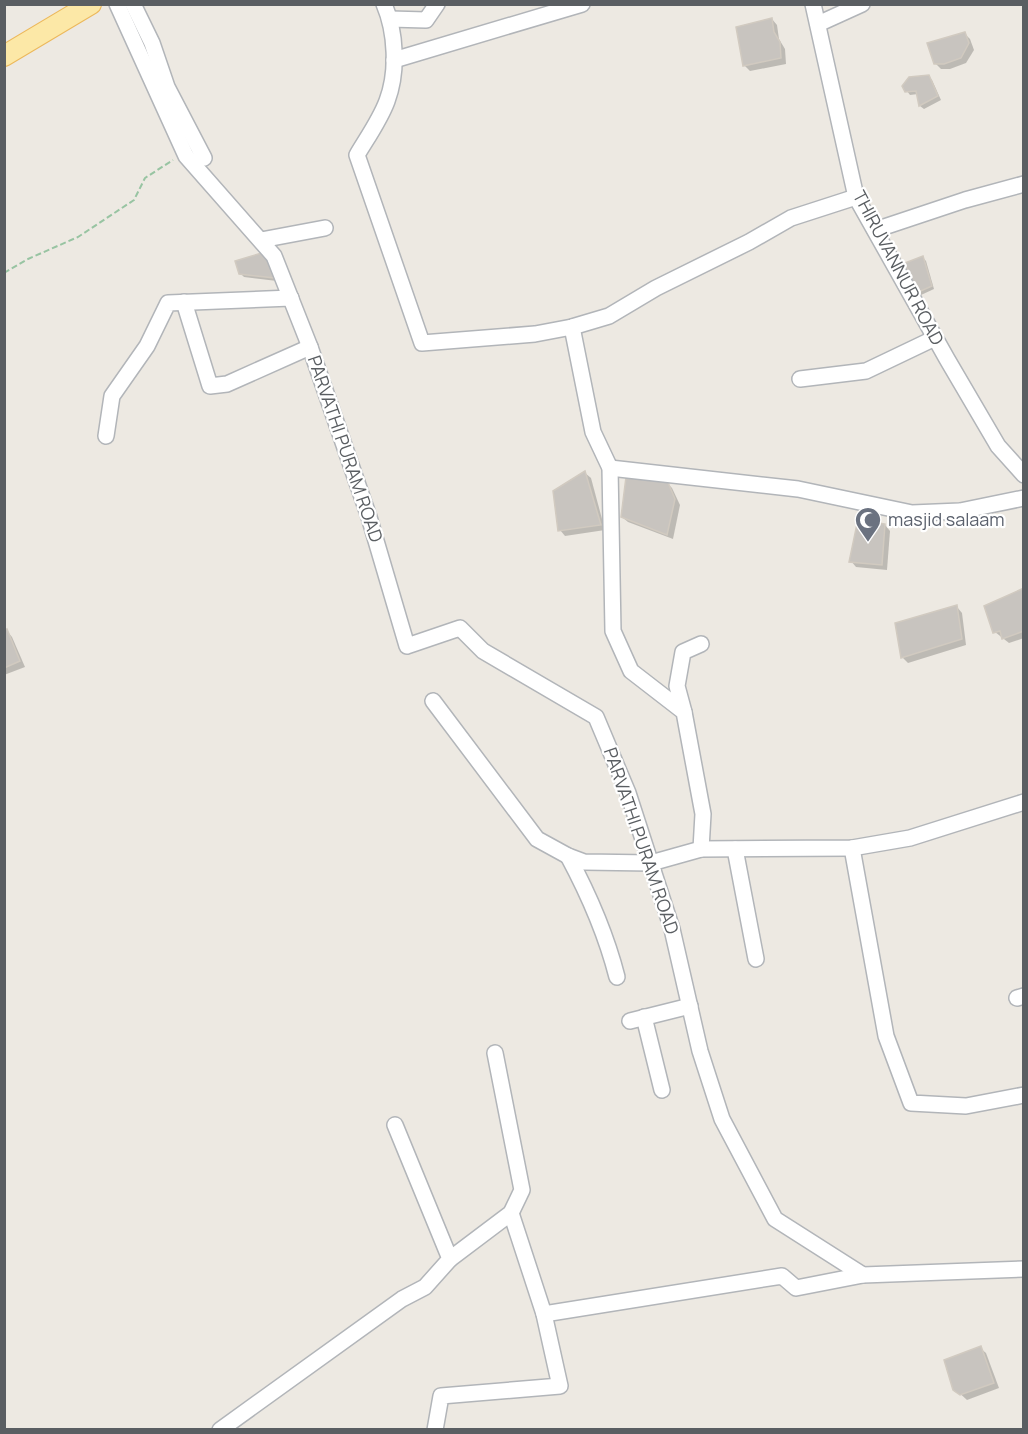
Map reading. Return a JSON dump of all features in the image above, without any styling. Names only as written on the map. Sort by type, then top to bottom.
[{"type":"main road","points":[[4,56],[91,4]]},
{"type":"street","name":"PARVATHI PURAM ROAD","points":[[117,4],[186,156],[274,256],[310,346],[369,517],[407,646],[459,628],[483,651],[596,717],[628,794],[672,929],[700,1051],[722,1119],[775,1219],[863,1275]]},
{"type":"street","points":[[133,4],[152,43],[167,87],[204,158]]},
{"type":"street","points":[[437,4],[426,20],[387,12],[394,60],[387,101],[357,155],[422,343],[535,334],[572,327],[609,316],[656,288],[749,242],[791,218],[856,197]]},
{"type":"street","points":[[394,60],[582,4]]},
{"type":"street","name":"THIRUVANNUR ROAD","points":[[813,4],[856,197],[998,446],[1023,475]]},
{"type":"street","points":[[818,24],[862,4]]},
{"type":"street","points":[[875,230],[965,200],[1023,184]]},
{"type":"street","points":[[261,240],[325,228]]},
{"type":"street","points":[[106,436],[112,396],[147,346],[168,303],[291,298]]},
{"type":"street","points":[[184,302],[210,386],[227,384],[310,346]]},
{"type":"street","points":[[572,327],[593,432],[610,468],[613,631],[631,670],[684,712]]},
{"type":"street","points":[[800,379],[866,371],[935,338]]},
{"type":"street","points":[[610,468],[798,489],[912,513],[960,511],[1023,498]]},
{"type":"street","points":[[701,644],[683,652],[677,686],[703,814],[701,849]]},
{"type":"street","points":[[433,702],[537,839],[584,862],[651,864],[701,849],[852,848],[910,838],[1023,802]]},
{"type":"street","points":[[852,848],[886,1036],[911,1103],[966,1106],[1023,1095]]},
{"type":"street","points":[[735,849],[756,959]]},
{"type":"street","points":[[568,856],[583,883],[607,940],[617,977]]},
{"type":"street","points":[[662,1090],[637,1019],[690,1006]]},
{"type":"street","points":[[219,1430],[402,1299],[424,1287],[450,1259],[511,1213],[522,1190],[495,1053]]},
{"type":"street","points":[[395,1125],[450,1259]]},
{"type":"street","points":[[435,1430],[441,1396],[560,1386],[544,1314],[511,1213]]},
{"type":"street","points":[[544,1314],[782,1276],[796,1288],[863,1275],[1023,1269]]},
{"type":"path","points":[[4,273],[28,259],[78,237],[134,200],[145,178],[180,156]]},
{"type":"building","points":[[772,18],[774,32],[780,42],[781,58],[743,66],[736,27]]},
{"type":"building","points":[[965,32],[969,43],[961,58],[944,64],[934,64],[927,43]]},
{"type":"building","points":[[929,75],[938,96],[919,106],[916,91],[905,92],[902,86],[909,77]]},
{"type":"building","points":[[265,252],[275,278],[239,274],[235,261]]},
{"type":"building","points":[[923,256],[932,286],[916,293],[905,263]]},
{"type":"building","points":[[585,471],[601,525],[558,531],[553,491]]},
{"type":"building","points":[[626,477],[667,480],[675,499],[667,535],[621,517]]},
{"type":"building","name":"masjid salaam","points":[[858,519],[885,524],[882,565],[849,562]]},
{"type":"building","points":[[1024,588],[1024,631],[1002,639],[1000,631],[993,633],[984,606]]},
{"type":"building","points":[[957,605],[962,639],[901,658],[895,623]]},
{"type":"building","points":[[7,629],[20,661],[4,668],[4,631]]},
{"type":"building","points":[[981,1346],[994,1383],[960,1395],[953,1390],[944,1360]]},
{"type":"place","name":"masjid salaam","points":[[868,543]]}]
